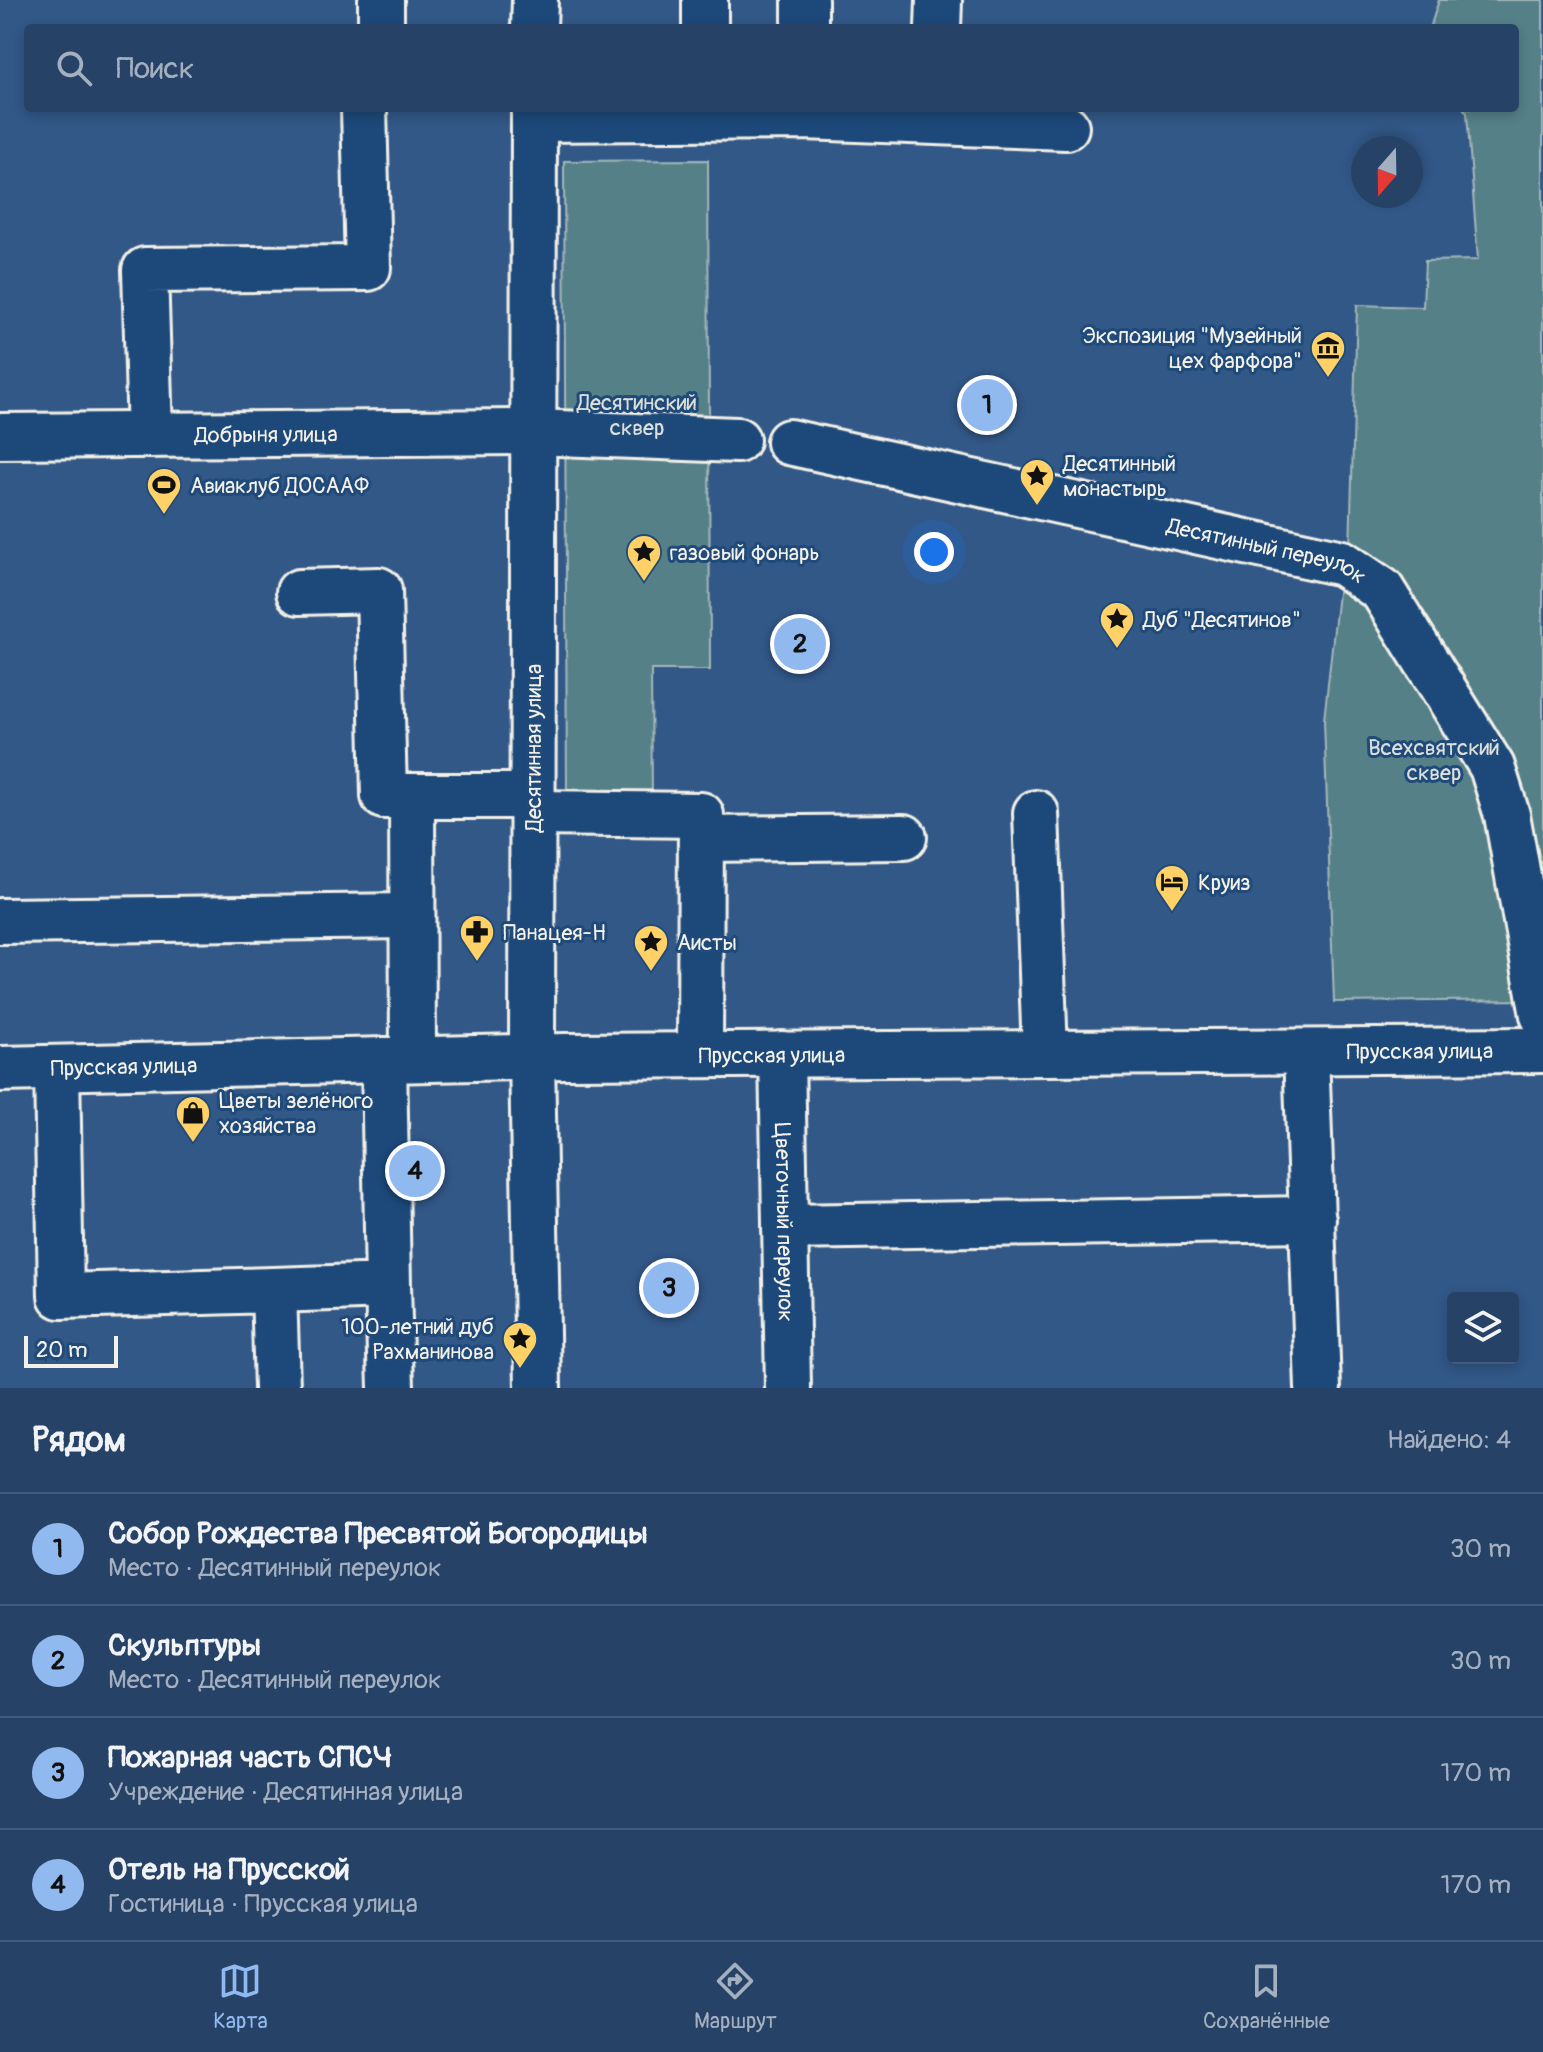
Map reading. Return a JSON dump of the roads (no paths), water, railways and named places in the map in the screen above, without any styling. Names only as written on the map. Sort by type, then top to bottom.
[{"type":"street","points":[[381,0],[381,24]]},
{"type":"street","points":[[534,24],[535,0]]},
{"type":"street","points":[[705,0],[705,24]]},
{"type":"street","points":[[805,0],[805,24]]},
{"type":"street","points":[[938,24],[939,0]]},
{"type":"street","points":[[150,435],[145,270],[368,268],[364,112]]},
{"type":"street","points":[[534,114],[937,114],[1066,127]]},
{"type":"street","name":"Десятинная улица","points":[[534,114],[532,1056],[538,1388]]},
{"type":"street","points":[[533,432],[737,440]]},
{"type":"street","name":"Добрыня улица","points":[[0,436],[533,432]]},
{"type":"street","name":"Десятинный переулок","points":[[789,442],[1342,563],[1382,590],[1492,767],[1507,815],[1543,1015]]},
{"type":"street","points":[[299,592],[379,590],[384,796],[701,815],[700,1054]]},
{"type":"street","points":[[391,1388],[388,1286],[398,1059],[412,916],[412,796]]},
{"type":"street","points":[[1036,813],[1045,1053]]},
{"type":"street","points":[[701,839],[904,837]]},
{"type":"street","points":[[0,921],[412,916]]},
{"type":"street","name":"Прусская улица","points":[[0,1069],[532,1056],[1543,1050]]},
{"type":"street","points":[[1306,1052],[1318,1388]]},
{"type":"street","name":"Цветочный переулок","points":[[782,1054],[788,1388]]},
{"type":"street","points":[[57,1068],[61,1296],[388,1286]]},
{"type":"street","points":[[785,1227],[1313,1219]]},
{"type":"street","points":[[274,1290],[277,1388]]},
{"type":"place","name":"Экспозиция \"Музейный цех фарфора\"","points":[[1328,379]]},
{"type":"place","name":"Собор Рождества Пресвятой Богородицы","points":[[987,405]]},
{"type":"place","name":"Десятинный монастырь","points":[[1037,507]]},
{"type":"place","name":"Авиаклуб ДОСААФ","points":[[164,516]]},
{"type":"place","name":"газовый фонарь","points":[[644,583]]},
{"type":"place","name":"Скульптуры","points":[[800,644]]},
{"type":"place","name":"Дуб \"Десятинов\"","points":[[1117,650]]},
{"type":"place","name":"Круиз","points":[[1172,913]]},
{"type":"place","name":"Панацея-Н","points":[[477,963]]},
{"type":"place","name":"Аисты","points":[[651,973]]},
{"type":"place","name":"Цветы зелёного хозяйства","points":[[193,1144]]},
{"type":"place","name":"Отель на Прусской","points":[[415,1171]]},
{"type":"place","name":"Пожарная часть СПСЧ","points":[[669,1288]]},
{"type":"place","name":"100-летний дуб Рахманинова","points":[[520,1370]]},
{"type":"park label","name":"Десятинский сквер","points":[[637,414]]},
{"type":"park label","name":"Всехсвятский сквер","points":[[1434,760]]}]
